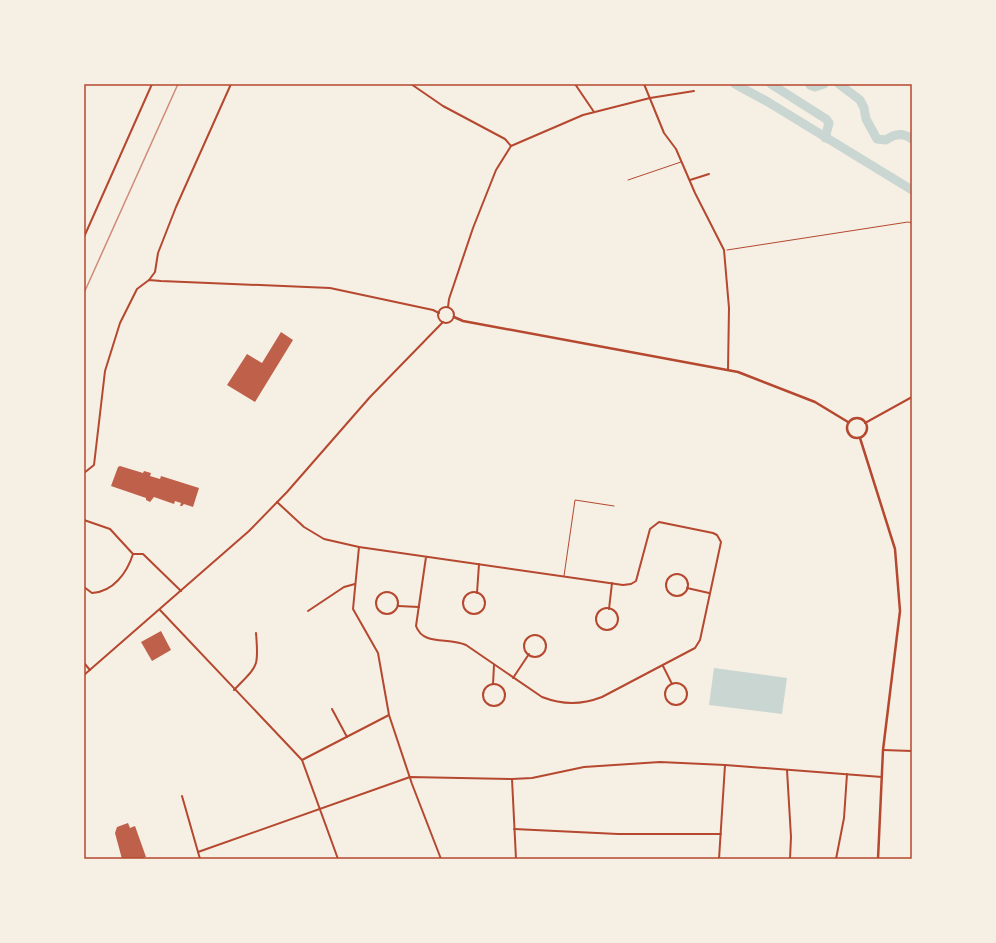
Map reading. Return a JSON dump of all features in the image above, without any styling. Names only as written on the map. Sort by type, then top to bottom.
[{"type":"street","points":[[84,237],[152,84]]},
{"type":"street","points":[[84,473],[94,465],[105,371],[120,323],[137,289],[149,280],[155,272],[158,253],[176,207],[231,84]]},
{"type":"street","points":[[411,84],[443,106],[505,139],[511,146]]},
{"type":"street","points":[[575,84],[594,112]]},
{"type":"street","points":[[644,84],[664,133],[676,149],[724,250],[729,308],[728,370]]},
{"type":"street","points":[[448,307],[449,299],[476,220],[496,170],[511,146],[594,112],[650,98],[694,91]]},
{"type":"street","points":[[690,180],[709,174]]},
{"type":"street","points":[[149,280],[330,288],[433,310],[439,313]]},
{"type":"street","points":[[439,313],[443,308],[448,307]]},
{"type":"street","points":[[448,307],[452,310],[454,317]]},
{"type":"street","points":[[439,313],[439,317],[443,322]]},
{"type":"street","points":[[454,317],[463,321],[747,374],[815,402],[848,422]]},
{"type":"street","points":[[84,675],[249,531],[370,398],[443,322],[451,321],[454,317]]},
{"type":"street","points":[[865,422],[912,397]]},
{"type":"street","points":[[857,418],[865,422],[866,432],[860,438],[853,438],[848,434],[846,428],[848,422],[857,418]]},
{"type":"street","points":[[860,438],[892,538],[898,572],[900,611],[883,750],[878,859]]},
{"type":"street","points":[[277,502],[304,527],[324,539],[359,547],[612,583],[631,584],[636,580],[650,528],[659,522],[713,533],[721,542],[698,644],[691,651],[602,697],[577,704],[553,701],[542,697],[458,642],[427,639],[423,636],[416,626],[426,557]]},
{"type":"street","points":[[84,520],[110,529],[133,554],[143,554],[181,591]]},
{"type":"street","points":[[359,547],[353,609],[378,653],[389,715],[410,777],[441,859]]},
{"type":"street","points":[[84,587],[92,593],[106,590],[125,572],[133,554]]},
{"type":"street","points":[[477,593],[480,564]]},
{"type":"street","points":[[672,575],[680,575],[685,578],[687,588],[680,595],[673,595],[667,590],[666,583],[672,575]]},
{"type":"street","points":[[609,609],[612,583]]},
{"type":"street","points":[[308,611],[344,587],[356,584]]},
{"type":"street","points":[[687,588],[710,594]]},
{"type":"street","points":[[398,606],[395,596],[390,592],[382,593],[376,600],[377,608],[383,613],[390,613],[398,606],[419,607]]},
{"type":"street","points":[[477,593],[483,596],[485,606],[478,614],[470,613],[465,608],[464,601],[470,594],[477,593]]},
{"type":"street","points":[[609,609],[615,612],[617,622],[613,628],[603,630],[597,624],[596,617],[602,610],[609,609]]},
{"type":"street","points":[[160,610],[234,690],[302,760],[338,859]]},
{"type":"street","points":[[234,690],[254,668],[258,659],[256,634]]},
{"type":"street","points":[[534,635],[541,637],[546,642],[544,651],[538,656],[529,654],[525,648],[526,640],[534,635]]},
{"type":"street","points":[[513,678],[529,654]]},
{"type":"street","points":[[84,663],[90,670]]},
{"type":"street","points":[[493,684],[494,665]]},
{"type":"street","points":[[663,666],[672,684]]},
{"type":"street","points":[[679,683],[687,690],[686,699],[680,704],[673,704],[667,699],[666,692],[672,684],[679,683]]},
{"type":"street","points":[[493,684],[500,686],[505,695],[501,703],[494,706],[487,703],[483,696],[485,689],[493,684]]},
{"type":"street","points":[[332,709],[347,737]]},
{"type":"street","points":[[302,760],[389,715]]},
{"type":"street","points":[[883,750],[912,751]]},
{"type":"street","points":[[198,852],[410,777],[512,780],[532,778],[584,767],[660,762],[725,765],[882,777]]},
{"type":"street","points":[[719,859],[725,765]]},
{"type":"street","points":[[787,770],[792,837],[790,859]]},
{"type":"street","points":[[836,859],[844,818],[847,774]]},
{"type":"street","points":[[512,780],[516,859]]},
{"type":"street","points":[[182,796],[200,859]]},
{"type":"street","points":[[514,830],[618,834],[721,834]]},
{"type":"lane","points":[[628,180],[681,161]]},
{"type":"lane","points":[[563,576],[575,500],[614,506]]},
{"type":"path","points":[[724,250],[908,222],[912,223]]},
{"type":"shaded area","points":[[714,668],[787,678],[782,714],[709,705]]},
{"type":"building","points":[[281,332],[293,340],[255,402],[227,385],[247,354],[262,363]]},
{"type":"building","points":[[120,466],[143,473],[144,471],[151,473],[150,476],[160,479],[161,476],[199,488],[193,507],[184,504],[180,506],[181,503],[175,501],[174,504],[154,497],[150,502],[146,500],[146,498],[111,486],[118,467]]},
{"type":"building","points":[[161,631],[171,650],[152,661],[141,642]]},
{"type":"building","points":[[128,823],[130,828],[135,826],[146,857],[139,859],[122,859],[115,833],[117,827]]},
{"type":"waterway","points":[[735,84],[768,102],[912,190]]},
{"type":"waterway","points":[[771,84],[826,119],[829,123],[825,138]]},
{"type":"waterway","points":[[810,84],[815,87],[824,84]]},
{"type":"waterway","points":[[839,84],[860,100],[864,108],[866,119],[877,139],[886,140],[892,136],[899,135],[905,135],[912,139]]},
{"type":"railway","points":[[84,293],[178,84]]}]
